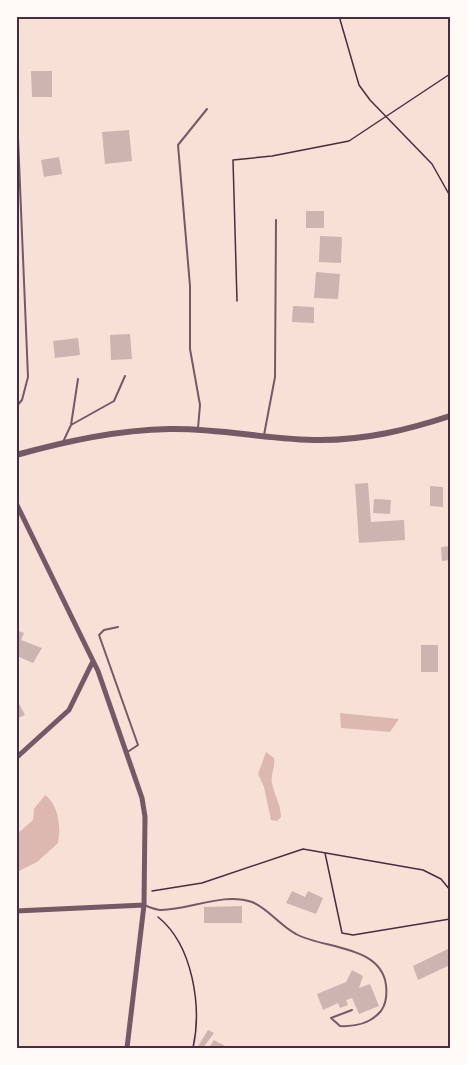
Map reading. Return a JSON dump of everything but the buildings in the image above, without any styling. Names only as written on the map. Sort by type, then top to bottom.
[{"type":"street","points":[[16,455],[63,442],[125,431],[197,430],[319,440],[363,438],[402,432],[450,417]]},
{"type":"street","points":[[16,503],[93,661],[142,798],[145,817],[142,893],[144,905],[127,1048]]},
{"type":"street","points":[[16,758],[69,710],[93,661]]},
{"type":"street","points":[[16,911],[144,905]]},
{"type":"lane","points":[[197,430],[200,405],[190,350],[190,286],[177,145],[207,109]]},
{"type":"lane","points":[[16,407],[22,400],[28,377],[18,138]]},
{"type":"lane","points":[[264,436],[275,377],[276,220]]},
{"type":"lane","points":[[71,424],[114,401],[125,376]]},
{"type":"lane","points":[[63,442],[71,424],[78,379]]},
{"type":"lane","points":[[118,627],[104,630],[99,635],[138,745],[125,754]]},
{"type":"lane","points":[[144,905],[160,910],[212,902],[251,902],[294,933],[318,943],[354,951],[368,958],[386,980],[386,1001],[374,1018],[361,1024],[340,1026],[331,1018],[352,1011]]},
{"type":"path","points":[[339,16],[359,85],[377,108],[432,164],[450,196]]},
{"type":"path","points":[[237,301],[232,160],[272,156],[350,141],[450,74]]},
{"type":"path","points":[[142,893],[202,884],[303,849],[423,870],[441,879],[450,890]]},
{"type":"path","points":[[324,852],[342,933],[353,934],[450,919]]},
{"type":"path","points":[[144,905],[165,923],[179,943],[196,992],[198,1012],[193,1048]]},
{"type":"shaded area","points":[[340,713],[399,719],[390,732],[341,728]]},
{"type":"shaded area","points":[[266,752],[274,758],[272,780],[281,817],[277,821],[271,820],[264,787],[258,774]]},
{"type":"shaded area","points":[[45,795],[50,799],[58,817],[58,843],[37,862],[17,872],[17,834],[33,820],[34,809]]}]
